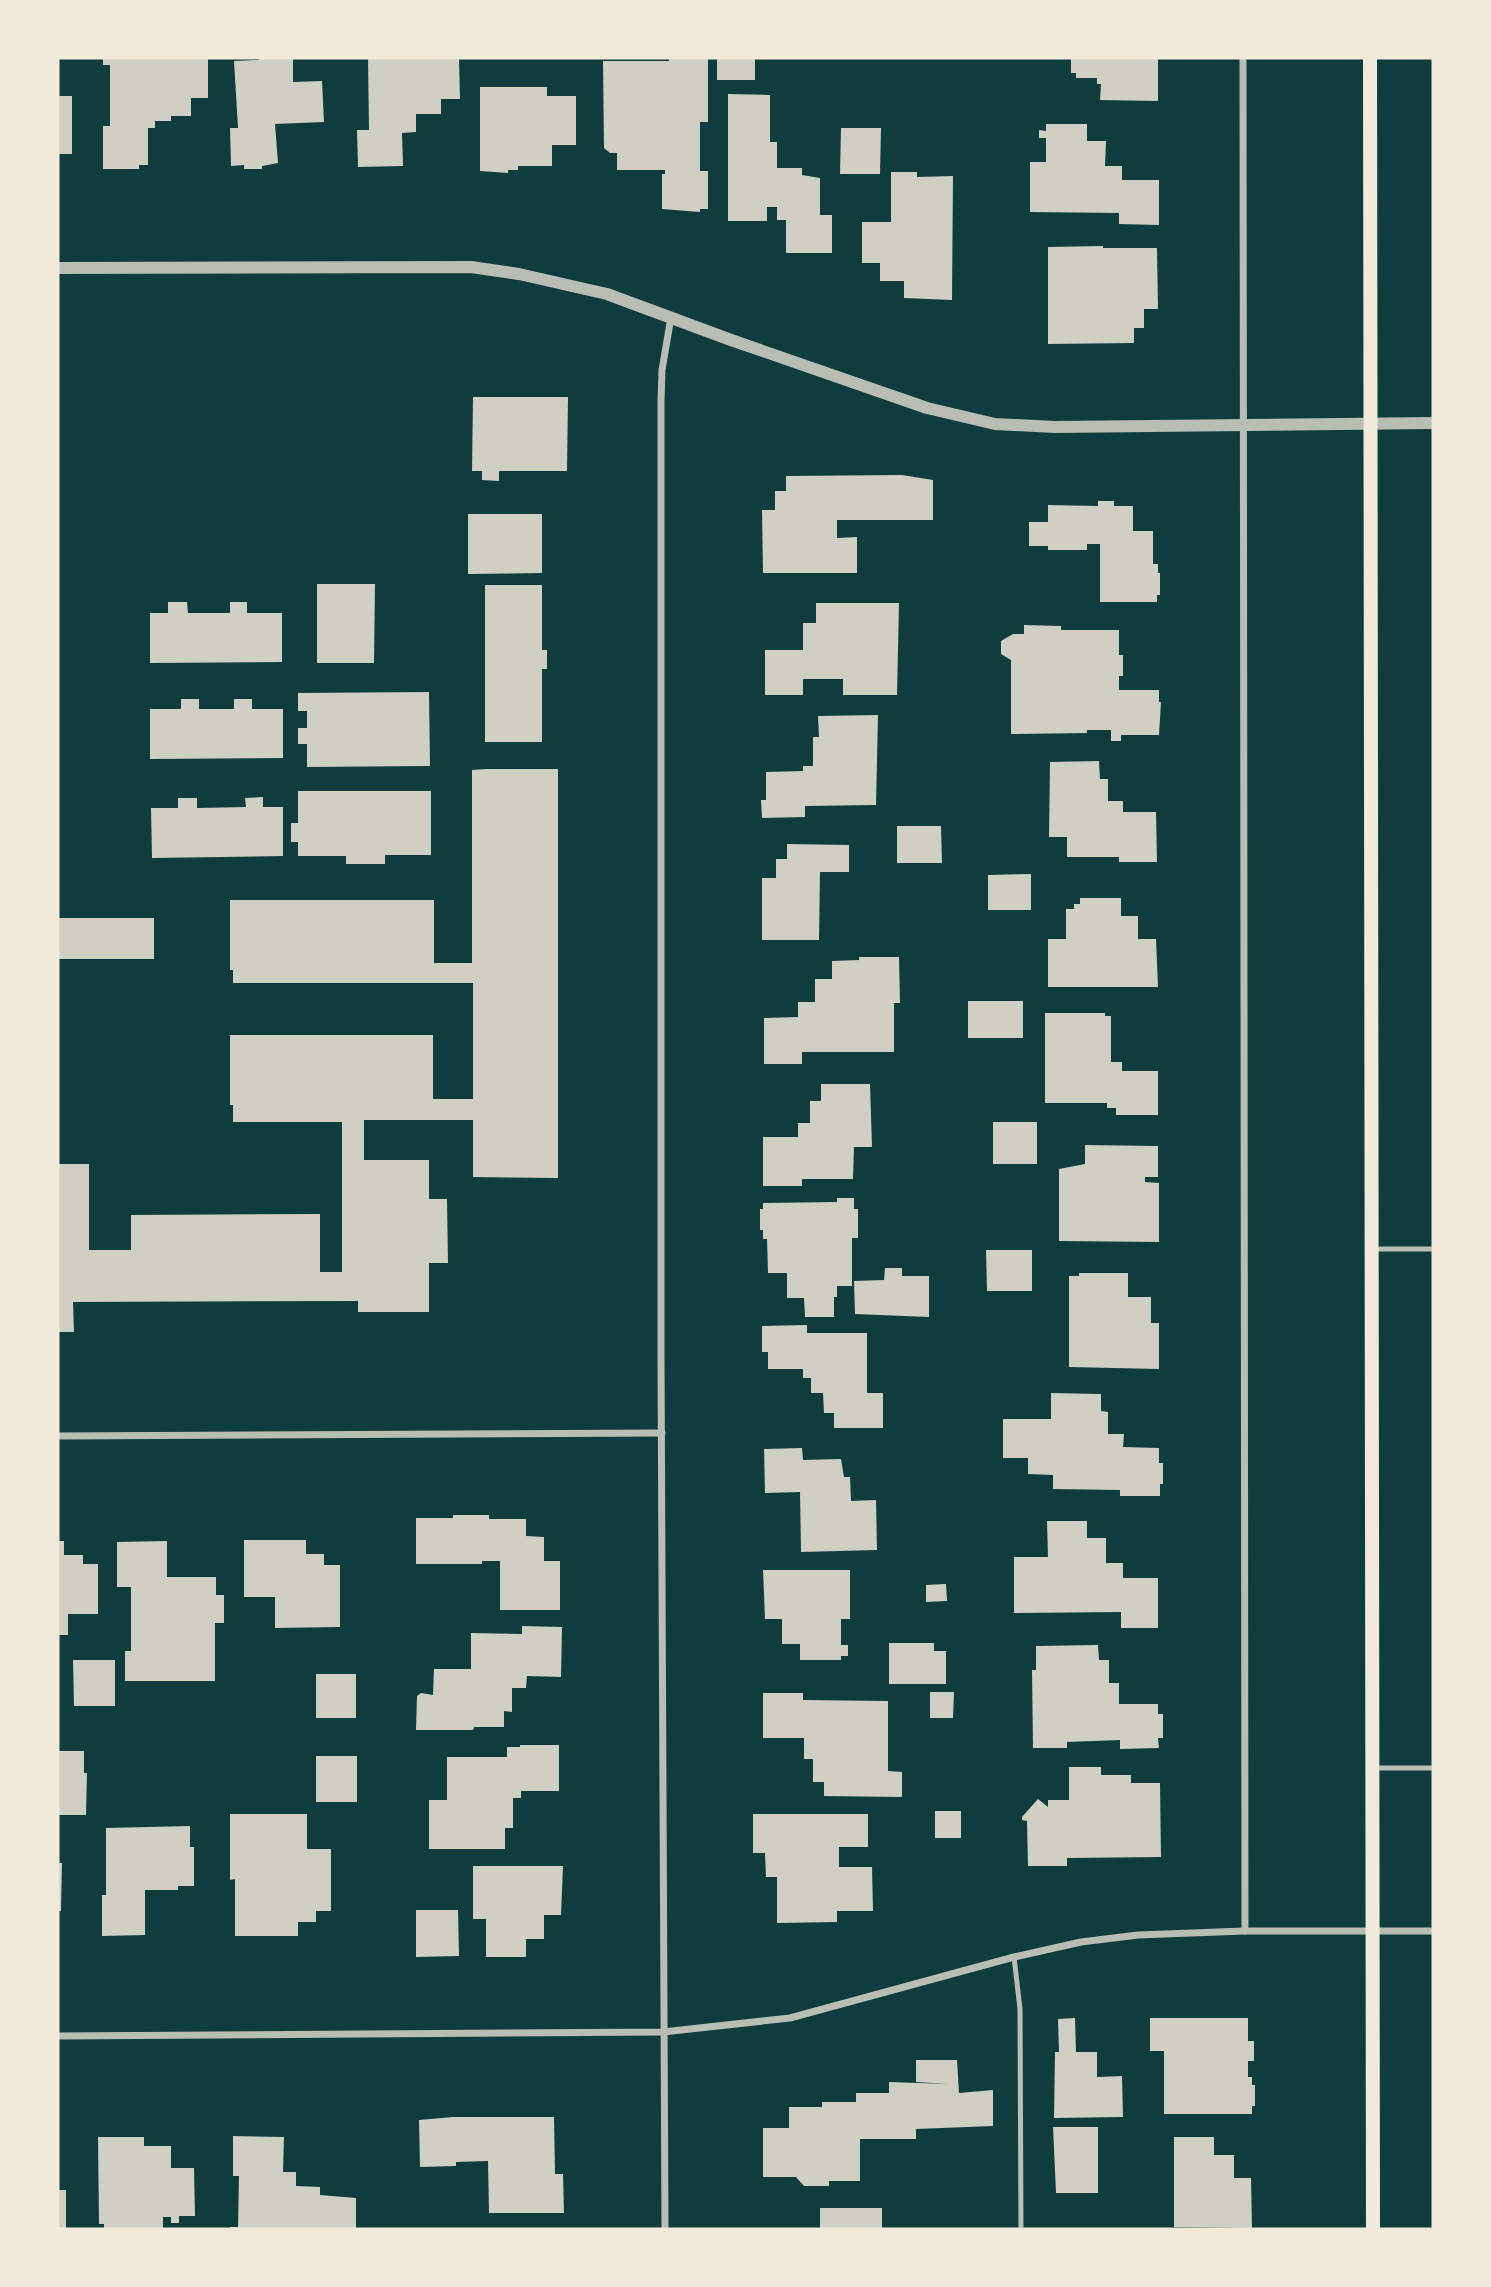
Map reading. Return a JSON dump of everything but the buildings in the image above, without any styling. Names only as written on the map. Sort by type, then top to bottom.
[{"type":"main road","points":[[1370,58],[1373,2229]]},
{"type":"street","points":[[1242,58],[1245,1931]]},
{"type":"street","points":[[58,268],[471,267],[519,274],[583,288],[927,408],[995,424],[1055,427],[1433,424]]},
{"type":"street","points":[[665,2229],[661,401],[662,370],[671,317]]},
{"type":"street","points":[[58,1436],[662,1433]]},
{"type":"street","points":[[58,2036],[663,2032],[790,2018],[1014,1956],[1081,1942],[1138,1935],[1245,1931],[1433,1931]]},
{"type":"lane","points":[[1371,1249],[1433,1249]]},
{"type":"lane","points":[[1372,1768],[1433,1768]]},
{"type":"lane","points":[[1014,1956],[1020,2009],[1021,2229]]}]
